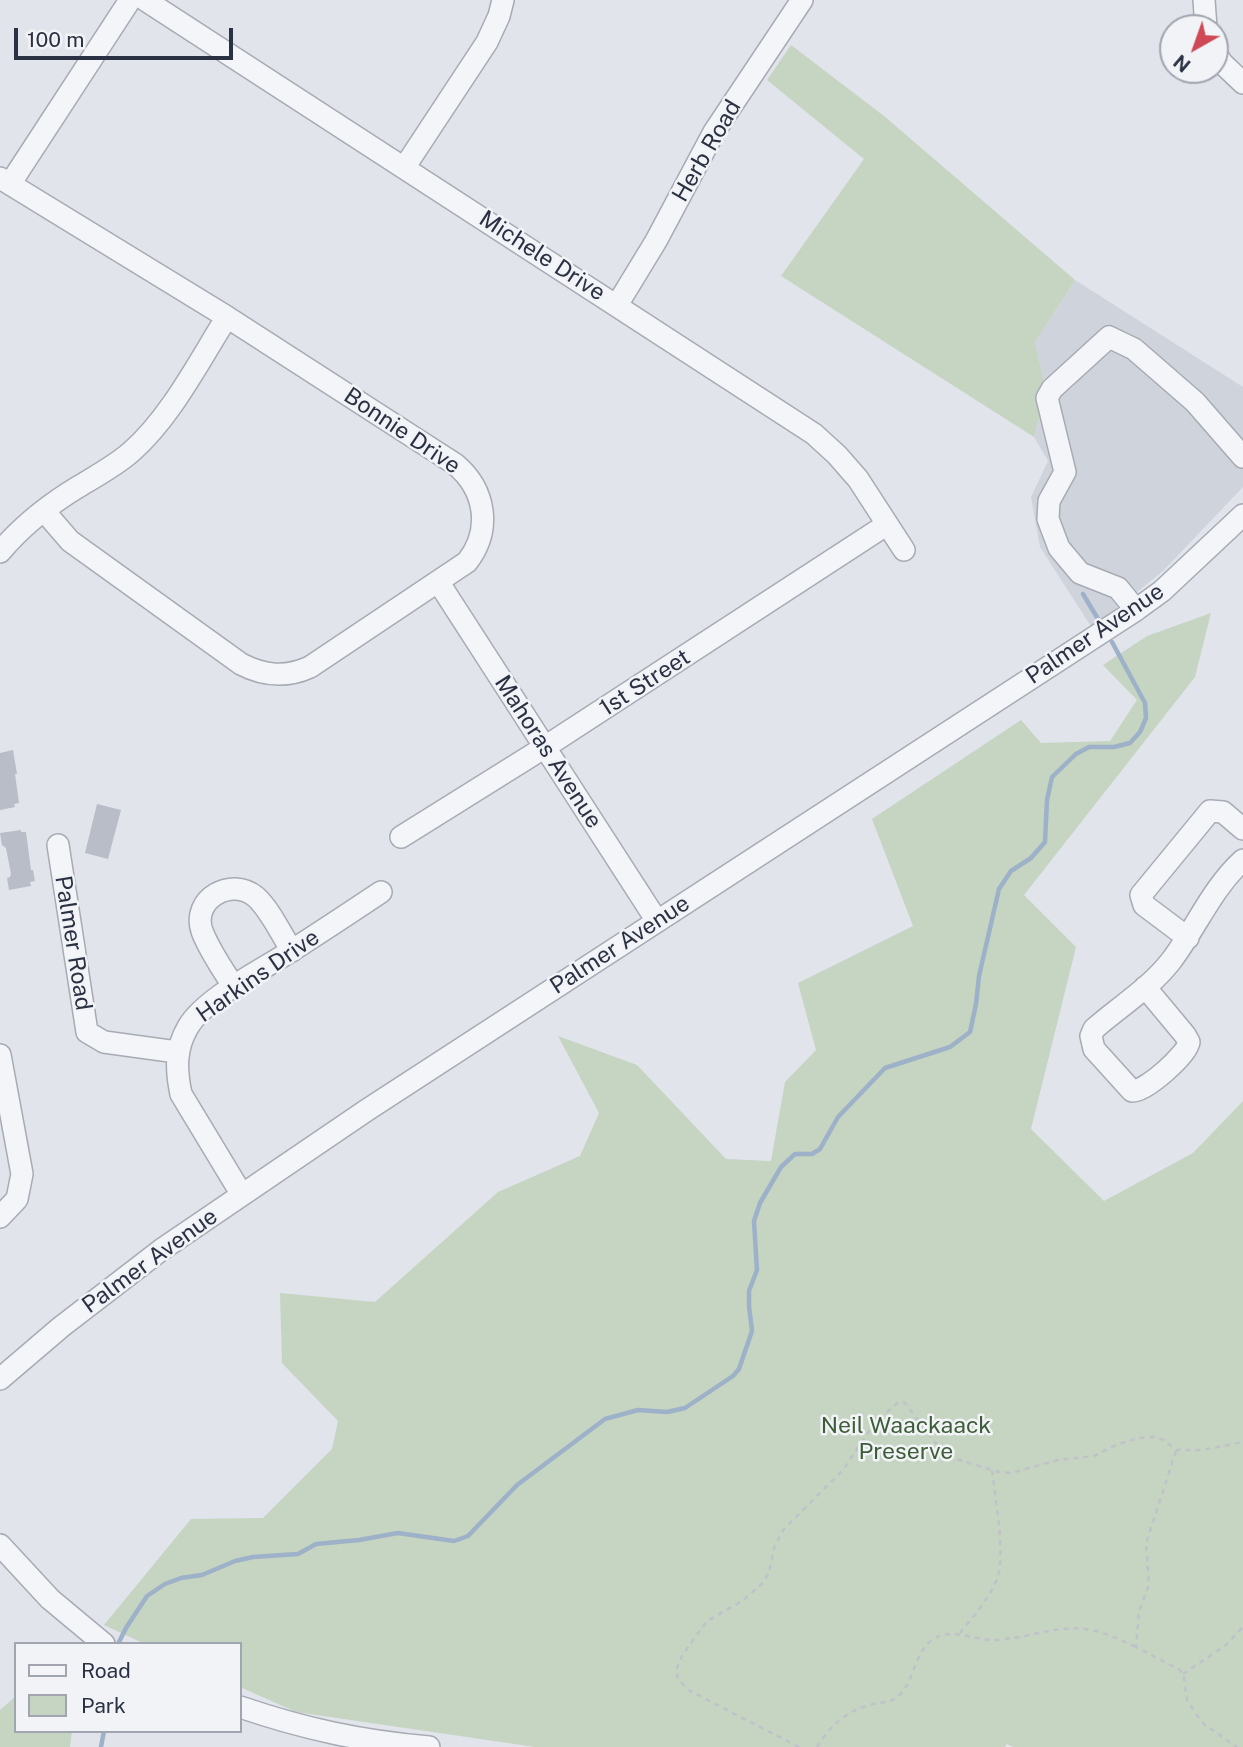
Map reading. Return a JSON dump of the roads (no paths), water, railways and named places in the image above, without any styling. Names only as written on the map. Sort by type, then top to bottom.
[{"type":"street","points":[[5,181],[130,0]]},
{"type":"street","name":"Michele Drive","points":[[145,0],[814,434],[858,479],[904,550]]},
{"type":"street","points":[[404,168],[487,42],[503,0]]},
{"type":"street","name":"Herb Road","points":[[617,305],[656,241],[714,132],[802,0]]},
{"type":"street","points":[[1229,70],[1243,83]]},
{"type":"street","name":"Bonnie Drive","points":[[5,181],[84,232],[227,317],[455,464],[473,483],[484,514],[478,545],[467,562],[439,583],[310,667],[283,675],[268,675],[241,664],[70,541],[45,512]]},
{"type":"street","points":[[0,552],[15,534],[77,487],[116,464],[145,438],[166,412],[227,317]]},
{"type":"street","points":[[1136,610],[1118,588],[1080,573],[1059,548],[1048,519],[1049,501],[1065,472],[1047,398],[1052,389],[1109,337],[1134,349],[1195,402],[1243,457]]},
{"type":"street","name":"Palmer Avenue","points":[[0,1379],[122,1278],[367,1110],[1136,610],[1161,591],[1243,515]]},
{"type":"street","name":"1st Street","points":[[401,837],[545,747],[886,525]]},
{"type":"street","name":"Mahoras Avenue","points":[[439,583],[657,921]]},
{"type":"street","points":[[1188,938],[1144,905],[1142,895],[1210,811],[1223,812],[1243,829]]},
{"type":"street","name":"Palmer Road","points":[[58,845],[87,1032],[104,1042],[177,1052]]},
{"type":"street","points":[[1145,987],[1185,1035],[1189,1048],[1138,1091],[1127,1087],[1094,1049],[1091,1036],[1094,1029],[1145,987],[1168,964],[1188,938],[1215,892],[1243,860]]},
{"type":"street","points":[[234,987],[202,932],[202,911],[216,893],[236,888],[255,896],[292,951]]},
{"type":"street","name":"Harkins Drive","points":[[177,1052],[194,1018],[234,987],[381,892]]},
{"type":"street","points":[[177,1052],[177,1077],[186,1106],[242,1195]]},
{"type":"street","points":[[0,1055],[22,1174],[17,1199],[0,1217]]},
{"type":"street","points":[[0,1545],[50,1599],[101,1642]]},
{"type":"street","points":[[242,1708],[318,1732],[375,1742],[429,1747]]},
{"type":"waterway","points":[[1083,594],[1098,619]]},
{"type":"waterway","points":[[119,1642],[147,1596],[165,1584],[202,1575],[235,1561],[298,1554],[316,1544],[398,1533],[454,1541],[468,1536],[517,1485],[605,1419],[638,1410],[667,1412],[685,1408],[733,1376],[739,1369],[752,1331],[749,1291],[757,1270],[754,1221],[760,1203],[781,1167],[795,1154],[812,1154],[820,1149],[838,1117],[885,1068],[950,1047],[970,1032],[979,976],[999,889],[1011,871],[1031,858],[1045,842],[1047,800],[1052,777],[1076,754],[1089,747],[1114,747],[1130,743],[1140,732],[1146,718],[1145,703],[1112,642]]},
{"type":"waterway","points":[[101,1747],[104,1733]]},
{"type":"park label","name":"Neil Waackaack Preserve","points":[[906,1439]]}]
